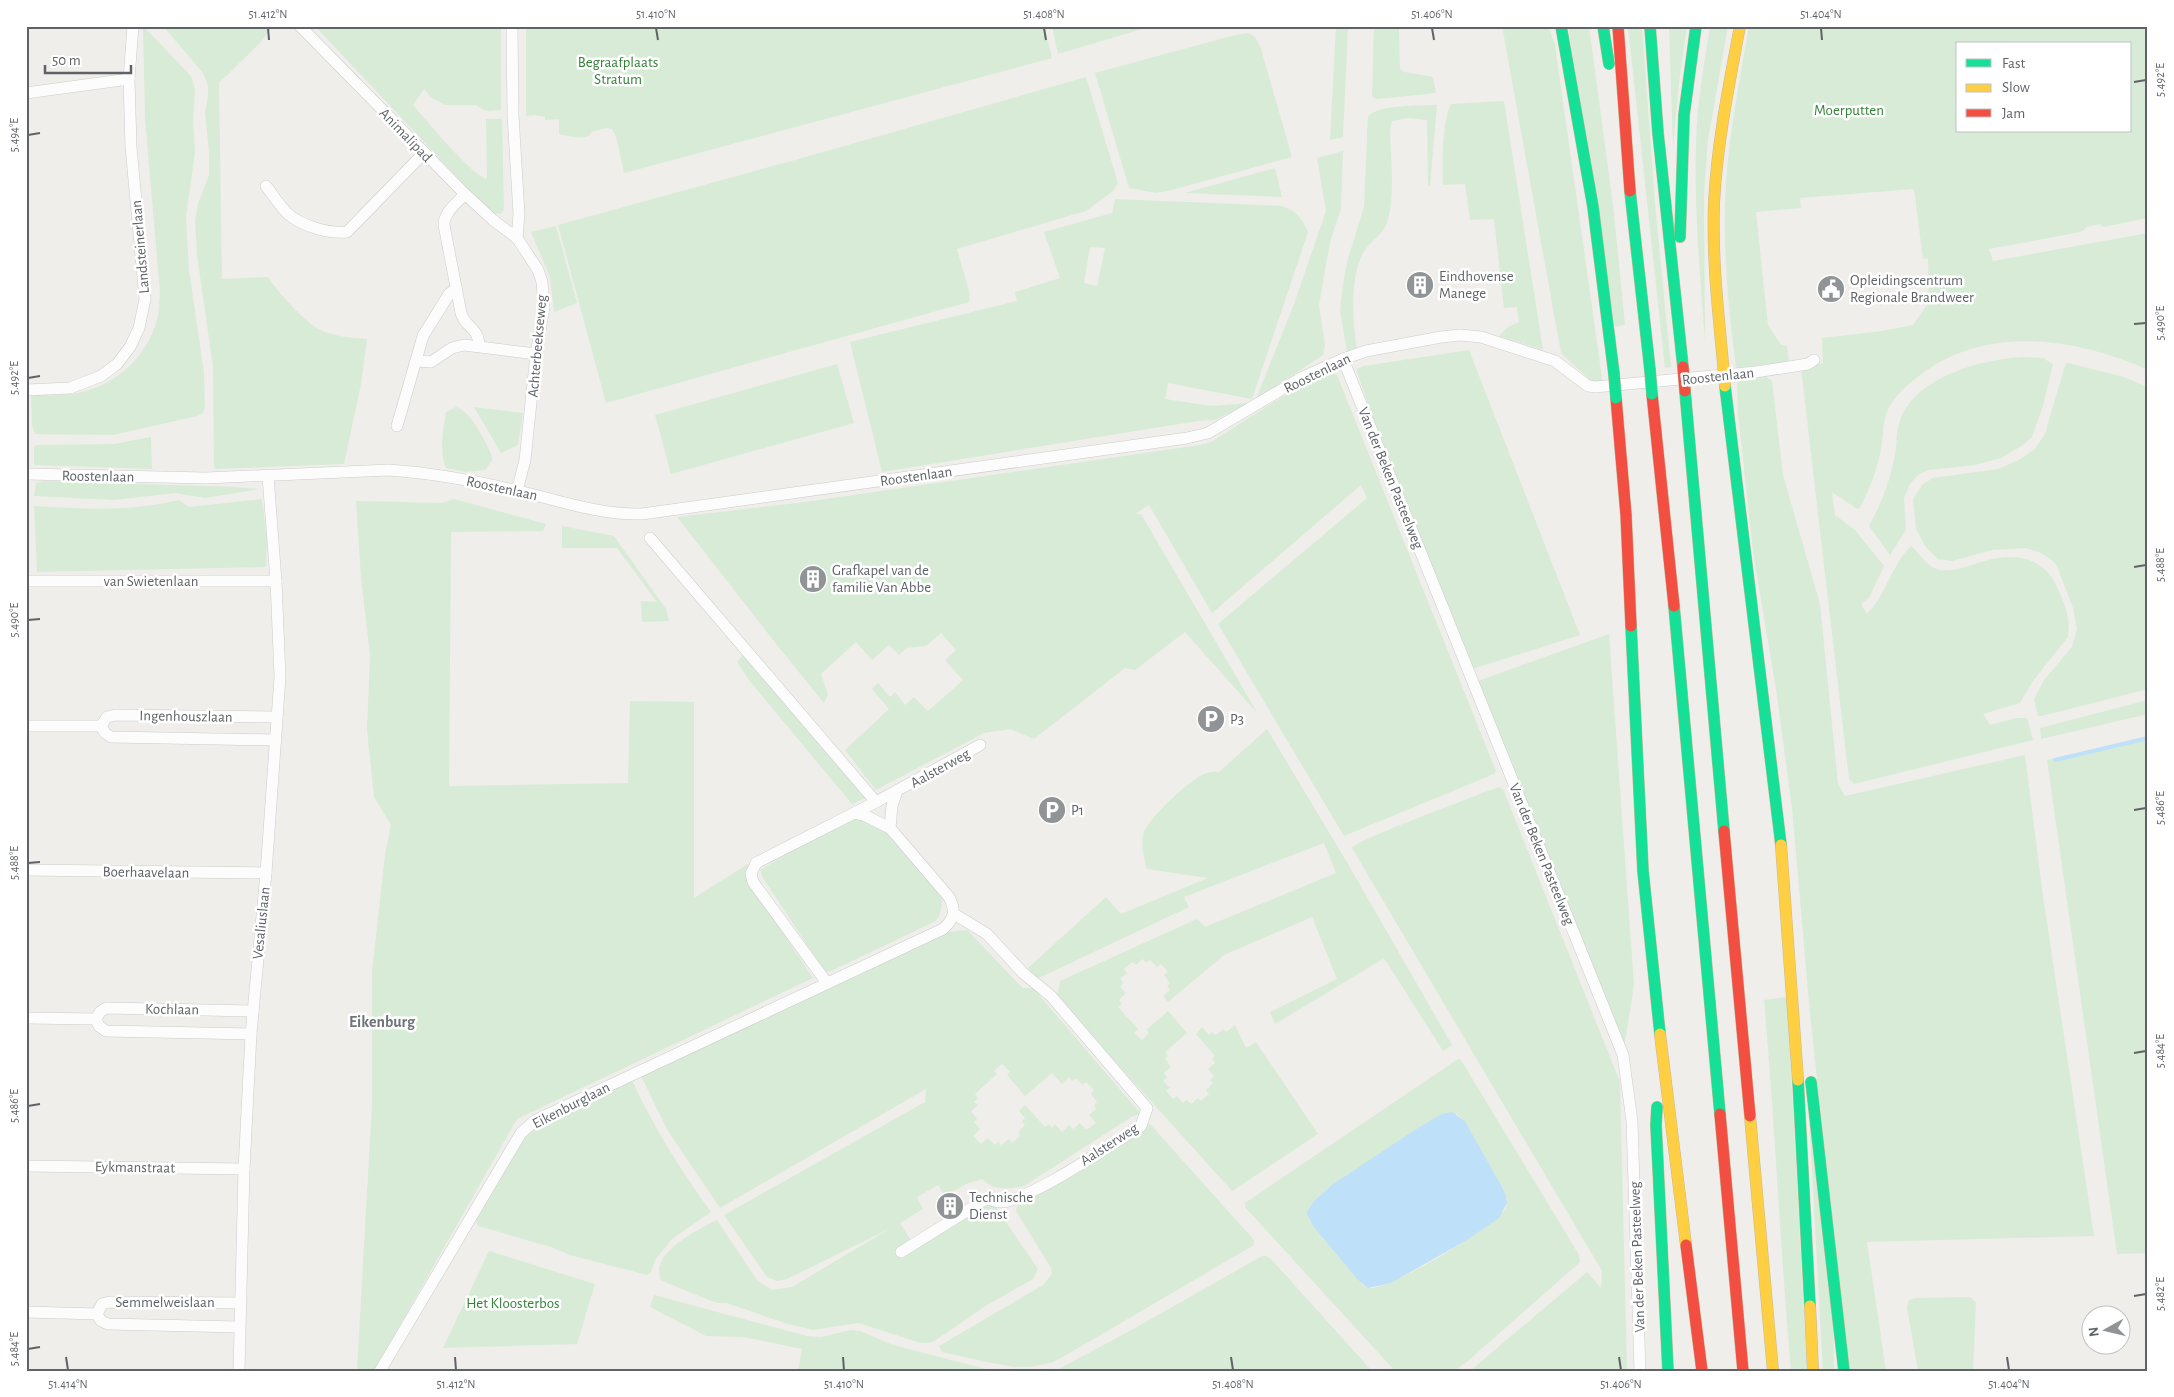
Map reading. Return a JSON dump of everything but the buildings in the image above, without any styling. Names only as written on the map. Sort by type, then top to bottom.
[{"type":"highway","points":[[1562,26],[1593,207],[1614,374],[1626,514],[1642,861],[1670,1124],[1702,1371]]},
{"type":"highway","points":[[1603,26],[1613,93],[1626,150]]},
{"type":"highway","points":[[1618,26],[1626,150],[1675,611],[1743,1371]]},
{"type":"highway","points":[[1650,26],[1659,142],[1683,367],[1773,1371]]},
{"type":"highway","points":[[1678,314],[1683,131],[1686,87],[1696,26]]},
{"type":"highway","points":[[1740,26],[1722,132],[1716,181],[1716,271],[1725,386],[1744,553],[1778,810],[1795,1015],[1812,1371]]},
{"type":"highway","points":[[1795,1015],[1809,1063],[1844,1371]]},
{"type":"highway","points":[[1661,1045],[1656,1124],[1668,1371]]},
{"type":"street","name":"Landsteinerlaan","points":[[26,390],[70,388],[101,376],[117,364],[130,348],[139,328],[145,299],[131,147],[129,79],[133,26]]},
{"type":"street","name":"Animalipad","points":[[300,26],[465,194],[493,220],[517,238]]},
{"type":"street","points":[[512,26],[513,115],[519,214],[517,238]]},
{"type":"street","points":[[26,93],[129,79]]},
{"type":"street","points":[[266,186],[289,214],[306,224],[338,233],[347,232],[424,153]]},
{"type":"street","points":[[465,194],[444,218],[463,318],[477,333],[479,346]]},
{"type":"street","name":"Achterbeekseweg","points":[[517,238],[532,258],[542,282],[544,307],[536,354],[525,460],[517,490]]},
{"type":"street","points":[[398,426],[423,336],[450,294],[456,289]]},
{"type":"street","name":"Roostenlaan","points":[[26,474],[206,478],[389,470],[418,472],[517,490],[606,512],[642,514],[1187,438],[1208,433],[1301,378],[1343,359],[1366,351],[1460,335],[1481,337],[1555,361],[1588,386],[1595,388],[1775,370],[1808,364],[1814,360]]},
{"type":"street","points":[[417,361],[431,362],[458,346],[479,346],[536,354]]},
{"type":"street","name":"Van der Beken Pasteelweg","points":[[1343,359],[1622,1055],[1632,1121],[1640,1371]]},
{"type":"street","name":"Vesaliuslaan","points":[[239,1371],[244,1169],[251,1034],[266,873],[280,677],[276,581],[268,476]]},
{"type":"street","points":[[650,538],[876,802]]},
{"type":"street","name":"van Swietenlaan","points":[[26,581],[276,581]]},
{"type":"street","name":"Ingenhouszlaan","points":[[102,726],[107,717],[115,715],[277,717]]},
{"type":"street","name":"Ingenhouszlaan","points":[[26,726],[102,726]]},
{"type":"street","name":"Ingenhouszlaan","points":[[102,726],[105,733],[111,737],[276,740]]},
{"type":"street","name":"Aalsterweg","points":[[890,828],[892,806],[897,791],[980,745]]},
{"type":"street","points":[[854,813],[864,815],[890,828],[949,897],[954,914],[951,922],[943,928],[827,983],[753,882],[751,874],[756,863],[897,791]]},
{"type":"street","name":"Boerhaavelaan","points":[[26,870],[266,873]]},
{"type":"street","name":"Aalsterweg","points":[[901,1252],[986,1199],[1003,1202],[1020,1197],[1040,1187],[1141,1126],[1147,1108],[1051,996],[1023,973],[988,934],[954,914]]},
{"type":"street","name":"Eikenburglaan","points":[[380,1371],[521,1133],[536,1120],[827,983]]},
{"type":"street","name":"Kochlaan","points":[[96,1019],[100,1012],[106,1008],[253,1010]]},
{"type":"street","name":"Kochlaan","points":[[26,1018],[96,1019]]},
{"type":"street","name":"Kochlaan","points":[[96,1019],[99,1026],[106,1031],[251,1034]]},
{"type":"street","name":"Eykmanstraat","points":[[26,1166],[244,1169]]},
{"type":"street","name":"Semmelweislaan","points":[[97,1314],[102,1304],[109,1302],[240,1303]]},
{"type":"street","name":"Semmelweislaan","points":[[26,1312],[97,1314]]},
{"type":"street","name":"Semmelweislaan","points":[[97,1314],[101,1321],[108,1324],[239,1328]]},
{"type":"green space","points":[[143,26],[191,76],[195,89],[193,121],[195,152],[186,217],[189,270],[204,373],[205,407],[203,413],[197,416],[113,435],[35,434],[32,425],[31,395],[78,393],[105,384],[117,377],[128,368],[146,346],[157,320],[160,293],[145,118]]},
{"type":"green space","points":[[163,26],[273,26],[260,43],[219,83],[222,279],[268,277],[291,305],[317,328],[334,335],[367,339],[361,384],[344,464],[216,469],[214,467],[213,367],[197,255],[195,220],[198,204],[209,175],[209,151],[205,112],[208,86],[203,73]]},
{"type":"green space","points":[[315,26],[501,26],[501,110],[486,111],[476,105],[445,105],[432,98],[424,89],[413,105],[459,157],[486,179],[486,119],[502,119],[504,209],[501,214],[491,213]]},
{"type":"green space","name":"Begraafplaats Stratum","points":[[526,26],[1044,26],[1052,58],[624,173],[616,136],[612,129],[606,128],[591,132],[590,135],[584,137],[571,137],[559,134],[559,119],[545,120],[545,117],[526,116]]},
{"type":"green space","points":[[1052,26],[1152,26],[1058,54]]},
{"type":"green space","points":[[1336,26],[1348,26],[1343,137],[1330,140]]},
{"type":"green space","points":[[1374,26],[1399,26],[1400,69],[1405,72],[1433,77],[1436,93],[1377,99],[1372,97]]},
{"type":"green space","points":[[1502,26],[1548,26],[1555,45],[1603,385],[1589,379],[1561,353]]},
{"type":"green space","points":[[1568,26],[1589,26],[1613,205],[1625,325],[1615,327]]},
{"type":"green space","points":[[1628,26],[1642,26],[1655,204],[1671,367],[1665,368]]},
{"type":"green space","points":[[1669,26],[1687,26],[1673,146]]},
{"type":"green space","points":[[1710,26],[1728,26],[1708,140],[1704,196],[1705,341],[1699,267],[1696,143],[1699,99]]},
{"type":"green space","name":"Moerputten","points":[[1749,26],[2148,26],[2148,218],[2103,227],[2100,224],[2086,227],[2083,231],[2075,233],[1989,249],[1993,261],[2148,233],[2148,370],[2121,359],[2093,351],[2065,345],[2036,342],[2007,342],[1980,347],[1953,356],[1927,370],[1903,390],[1891,404],[1885,420],[1880,456],[1860,508],[1857,509],[1832,492],[1835,515],[1855,530],[1884,566],[1869,598],[1861,604],[1867,614],[1879,598],[1904,553],[1911,546],[1927,563],[1940,570],[1958,569],[1988,560],[2010,557],[2030,560],[2046,571],[2053,579],[2065,607],[2069,625],[2068,637],[2033,681],[2020,703],[1983,714],[1990,725],[2016,718],[2027,718],[2033,740],[1854,784],[1849,779],[1801,368],[1823,363],[1822,338],[1882,331],[1913,325],[1929,302],[1928,258],[1923,259],[1914,189],[1800,198],[1801,208],[1756,212],[1768,325],[1781,345],[1787,346],[1789,362],[1736,368],[1726,275],[1725,205],[1730,142]]},
{"type":"green space","points":[[1248,33],[1255,37],[1261,49],[1292,157],[1168,191],[1156,193],[1129,188],[1095,73]]},
{"type":"green space","points":[[1086,77],[1118,183],[1113,191],[1086,211],[957,249],[970,295],[969,302],[606,403],[558,225]]},
{"type":"green space","points":[[1504,101],[1543,350],[1499,336],[1508,327],[1519,322],[1517,307],[1504,308],[1494,219],[1470,220],[1465,184],[1443,185],[1444,132],[1451,104]]},
{"type":"green space","points":[[1437,105],[1430,186],[1428,185],[1427,120],[1408,118],[1392,121],[1390,131],[1392,178],[1389,213],[1385,227],[1363,253],[1359,264],[1353,302],[1357,352],[1347,352],[1340,310],[1347,262],[1364,207],[1368,116],[1382,109]]},
{"type":"green space","points":[[1343,151],[1341,209],[1330,242],[1319,305],[1325,346],[1323,355],[1256,399],[1294,304],[1326,211],[1317,158]]},
{"type":"green space","points":[[1275,168],[1282,197],[1185,193]]},
{"type":"green space","points":[[1115,199],[1281,206],[1295,212],[1301,219],[1308,232],[1252,399],[1168,383],[1165,399],[1211,406],[1249,403],[1215,420],[1198,421],[882,472],[850,342],[1017,301],[1015,292],[1060,278],[1044,232],[1112,213]],"holes":[[[1090,247],[1105,248],[1097,286],[1084,283]]]},
{"type":"green space","points":[[556,226],[577,303],[554,312],[550,277],[531,232]]},
{"type":"green space","points":[[1469,350],[1580,635],[1472,669],[1374,421],[1357,372],[1357,369],[1364,366]]},
{"type":"green space","points":[[2024,357],[2043,358],[2053,364],[2043,406],[2032,437],[2023,445],[2001,458],[1975,465],[1928,470],[1918,475],[1910,484],[1904,498],[1906,530],[1890,555],[1869,526],[1888,482],[1895,454],[1898,428],[1906,408],[1918,394],[1933,383],[1951,374],[1989,362]]},
{"type":"green space","points":[[2068,363],[2124,377],[2148,387],[2148,689],[2038,716],[2034,699],[2044,680],[2072,647],[2077,629],[2073,608],[2057,566],[2052,560],[2041,553],[2026,548],[1992,550],[1952,561],[1938,559],[1926,547],[1916,529],[1913,499],[1923,484],[1933,478],[1998,469],[2019,460],[2035,449],[2045,434],[2065,365]]},
{"type":"green space","points":[[837,364],[854,423],[671,474],[655,415]]},
{"type":"green space","points":[[1331,373],[1337,375],[1496,771],[1494,774],[1344,836],[1218,624],[1367,498],[1361,485],[1212,613],[1149,505],[1135,514],[1141,514],[1258,714],[1185,632],[1135,670],[1125,668],[1034,739],[1010,729],[984,733],[876,790],[845,750],[889,709],[872,689],[878,683],[890,697],[895,692],[905,705],[914,697],[928,711],[963,680],[945,660],[956,650],[941,633],[926,646],[907,648],[899,655],[889,645],[872,660],[856,642],[821,674],[828,695],[824,703],[677,517],[805,502],[1200,445],[1211,442],[1270,404],[1300,387]]},
{"type":"green space","points":[[1765,376],[1772,381],[1783,475],[1820,604],[1838,784],[1845,796],[2025,755],[2042,889],[2094,1236],[1867,1242],[1886,1371],[1848,1371],[1810,1014],[1792,808],[1777,696],[1753,552],[1738,413],[1737,380]]},
{"type":"green space","points":[[456,407],[473,421],[483,437],[493,459],[485,470],[466,472],[446,468],[442,448],[446,412]]},
{"type":"green space","points":[[474,407],[523,413],[518,445],[501,453]]},
{"type":"green space","points":[[151,437],[152,469],[34,465],[34,447],[37,445],[114,444]]},
{"type":"green space","points":[[44,481],[260,489],[205,498],[175,493],[113,500],[34,496],[36,483]]},
{"type":"green space","points":[[262,499],[267,540],[266,567],[37,572],[34,506],[89,509],[124,508],[179,500],[189,507]]},
{"type":"green space","points":[[454,499],[546,524],[543,531],[451,532],[449,786],[628,783],[630,701],[694,702],[694,898],[748,864],[747,873],[759,897],[813,978],[517,1119],[374,1371],[357,1371],[372,1104],[372,972],[385,854],[391,825],[374,797],[367,730],[370,655],[361,577],[356,501],[442,503]]},
{"type":"green space","points":[[562,526],[614,536],[666,609],[669,621],[642,622],[641,601],[657,602],[617,548],[562,548]]},
{"type":"green space","points":[[1609,634],[1634,985],[1624,1048],[1478,681]]},
{"type":"green space","points":[[748,648],[865,798],[852,804],[749,680],[737,662]]},
{"type":"green space","points":[[2148,700],[2148,714],[2041,739],[2040,728]]},
{"type":"green space","points":[[1267,729],[1348,864],[1452,1045],[1443,1051],[1383,959],[1275,1024],[1270,1012],[1337,979],[1312,917],[1224,955],[1168,1002],[1163,996],[1170,990],[1167,986],[1170,983],[1164,975],[1168,972],[1161,964],[1157,967],[1150,960],[1146,963],[1143,959],[1136,965],[1132,962],[1124,969],[1127,973],[1120,979],[1123,983],[1120,987],[1126,993],[1119,1000],[1122,1004],[1118,1007],[1138,1029],[1134,1033],[1142,1040],[1149,1033],[1146,1030],[1168,1011],[1187,1033],[1165,1052],[1168,1056],[1165,1059],[1171,1067],[1164,1073],[1167,1077],[1163,1081],[1170,1088],[1166,1091],[1173,1099],[1177,1096],[1183,1103],[1187,1100],[1191,1104],[1198,1098],[1201,1101],[1209,1094],[1206,1090],[1213,1083],[1210,1080],[1214,1076],[1208,1069],[1215,1063],[1212,1059],[1215,1056],[1196,1034],[1202,1027],[1209,1035],[1212,1032],[1216,1035],[1223,1029],[1226,1032],[1235,1025],[1246,1048],[1256,1042],[1318,1134],[1232,1191],[1057,997],[1060,981],[1197,919],[1205,927],[1336,873],[1324,843],[1184,897],[1189,907],[1041,977],[1036,977],[1028,968],[1106,897],[1121,914],[1208,878],[1147,869],[1143,848],[1143,835],[1159,811],[1186,786],[1202,775],[1219,772]]},
{"type":"green space","points":[[2148,737],[2148,1253],[2117,1254],[2047,760]]},
{"type":"green space","points":[[1499,787],[1503,789],[1620,1082],[1627,1371],[1470,1371],[1587,1272],[1601,1288],[1602,1271],[1352,848],[1395,827]]},
{"type":"green space","points":[[855,816],[883,826],[942,895],[941,910],[939,917],[934,922],[831,971],[825,972],[763,878],[760,870]]},
{"type":"green space","points":[[967,930],[1023,988],[1033,988],[1141,1114],[1133,1116],[1024,1186],[1002,1188],[992,1186],[982,1179],[966,1184],[945,1196],[938,1185],[917,1197],[923,1209],[900,1223],[915,1247],[987,1205],[995,1206],[1038,1269],[1033,1279],[987,1305],[929,1343],[921,1343],[858,1323],[813,1330],[788,1324],[726,1303],[711,1301],[660,1280],[659,1268],[668,1252],[683,1239],[717,1220],[757,1280],[772,1290],[792,1287],[891,1228],[787,1279],[777,1281],[767,1277],[724,1215],[925,1102],[926,1089],[720,1208],[668,1131],[641,1076],[945,932]],"holes":[[[1002,1064],[1010,1072],[1007,1075],[1025,1096],[1052,1073],[1062,1084],[1069,1077],[1072,1081],[1077,1078],[1082,1085],[1086,1082],[1094,1090],[1091,1094],[1097,1102],[1094,1105],[1096,1109],[1089,1115],[1096,1123],[1086,1130],[1080,1123],[1073,1129],[1069,1125],[1062,1132],[1055,1124],[1052,1128],[1049,1124],[1045,1127],[1025,1105],[1019,1111],[1025,1118],[1022,1121],[1025,1125],[1018,1132],[1020,1136],[1012,1143],[1009,1139],[1001,1145],[998,1142],[995,1145],[988,1138],[981,1144],[973,1136],[980,1129],[974,1122],[977,1119],[971,1111],[978,1105],[974,1102],[978,1098],[975,1094],[997,1074],[994,1071]]]},
{"type":"green space","points":[[1787,997],[1807,1371],[1791,1371],[1764,1000]]},
{"type":"green space","points":[[1458,1059],[1461,1060],[1579,1255],[1580,1262],[1468,1361],[1453,1371],[1395,1371],[1245,1207],[1245,1203]],"holes":[[[1457,1114],[1465,1121],[1504,1190],[1507,1198],[1506,1207],[1499,1216],[1485,1227],[1443,1255],[1382,1286],[1365,1287],[1315,1227],[1315,1200],[1345,1176],[1364,1164]]]},
{"type":"green space","points":[[632,1080],[668,1148],[711,1212],[672,1239],[655,1260],[651,1272],[647,1275],[570,1255],[551,1247],[478,1226],[476,1220],[524,1138],[540,1122]]},
{"type":"green space","points":[[1809,1117],[1833,1316],[1834,1371],[1823,1371]]},
{"type":"green space","points":[[1150,1124],[1254,1240],[1254,1245],[1053,1362],[1032,1367],[1014,1367],[942,1352],[939,1346],[1043,1285],[1052,1274],[1051,1268],[1016,1211],[1018,1204]]},
{"type":"green space","name":"Het Kloosterbos","points":[[489,1251],[595,1284],[577,1344],[443,1348]]},
{"type":"green space","points":[[1262,1256],[1271,1259],[1372,1371],[1055,1371],[1137,1327]]},
{"type":"green space","points":[[654,1295],[807,1336],[821,1337],[851,1330],[860,1331],[893,1345],[994,1371],[798,1371],[802,1349],[743,1337],[706,1336],[650,1307]]},
{"type":"green space","points":[[1970,1297],[1976,1302],[1973,1371],[1918,1371],[1907,1308],[1909,1300],[1915,1298]]},
{"type":"water","points":[[1452,1112],[1465,1121],[1501,1185],[1506,1195],[1507,1203],[1499,1218],[1467,1240],[1391,1283],[1368,1288],[1358,1280],[1314,1227],[1307,1214],[1308,1210],[1315,1200],[1333,1184],[1418,1128],[1442,1114]]},
{"type":"waterway","points":[[2055,760],[2148,738]]},
{"type":"traffic: fast","points":[[1561,26],[1593,207],[1614,374]]},
{"type":"traffic: fast","points":[[1603,26],[1609,64]]},
{"type":"traffic: fast","points":[[1650,26],[1658,133],[1683,367]]},
{"type":"traffic: fast","points":[[1680,237],[1684,115],[1696,26]]},
{"type":"traffic: fast","points":[[1630,191],[1650,370]]},
{"type":"traffic: fast","points":[[1650,370],[1652,394]]},
{"type":"traffic: fast","points":[[1614,374],[1616,398]]},
{"type":"traffic: fast","points":[[1725,386],[1781,845]]},
{"type":"traffic: fast","points":[[1685,391],[1724,831]]},
{"type":"traffic: fast","points":[[1674,606],[1720,1114]]},
{"type":"traffic: fast","points":[[1631,626],[1643,871],[1660,1034]]},
{"type":"traffic: fast","points":[[1798,1080],[1810,1306]]},
{"type":"traffic: fast","points":[[1811,1082],[1844,1371]]},
{"type":"traffic: fast","points":[[1657,1107],[1656,1125],[1668,1371]]},
{"type":"traffic: slow","points":[[1723,363],[1717,303],[1714,203],[1721,136],[1740,26]]},
{"type":"traffic: slow","points":[[1723,363],[1725,386]]},
{"type":"traffic: slow","points":[[1781,845],[1798,1080]]},
{"type":"traffic: slow","points":[[1660,1034],[1686,1245]]},
{"type":"traffic: slow","points":[[1750,1116],[1773,1371]]},
{"type":"traffic: slow","points":[[1810,1306],[1813,1371]]},
{"type":"traffic: jam","points":[[1618,26],[1630,191]]},
{"type":"traffic: jam","points":[[1683,367],[1685,391]]},
{"type":"traffic: jam","points":[[1652,394],[1674,606]]},
{"type":"traffic: jam","points":[[1616,398],[1626,515],[1631,626]]},
{"type":"traffic: jam","points":[[1724,831],[1750,1116]]},
{"type":"traffic: jam","points":[[1720,1114],[1743,1371]]},
{"type":"traffic: jam","points":[[1686,1245],[1702,1371]]},
{"type":"place","name":"Eindhovense Manege","points":[[1420,285]]},
{"type":"place","name":"Opleidingscentrum Regionale Brandweer","points":[[1831,289]]},
{"type":"place","name":"Grafkapel van de familie Van Abbe","points":[[813,579]]},
{"type":"place","name":"P3","points":[[1211,719]]},
{"type":"place","name":"P1","points":[[1052,810]]},
{"type":"place","name":"Technische Dienst","points":[[950,1206]]},
{"type":"district","name":"Eikenburg","points":[[382,1021]]}]
